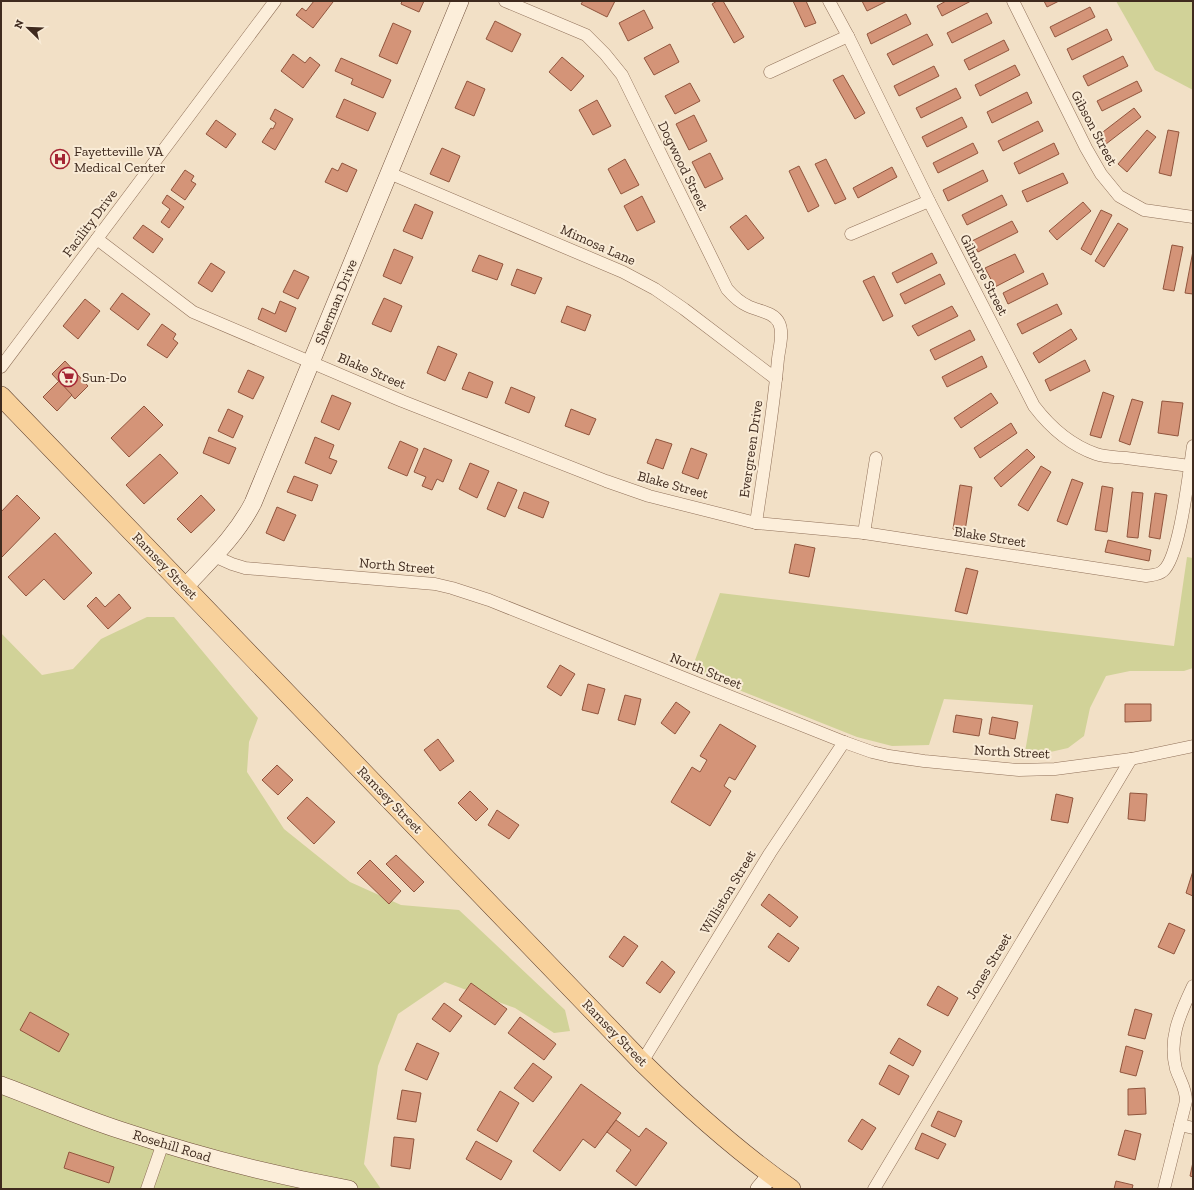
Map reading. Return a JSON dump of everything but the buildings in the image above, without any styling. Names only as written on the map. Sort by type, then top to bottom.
[{"type":"main road","name":"Ramsey Street","points":[[1,396],[642,1062],[765,1182],[791,1189]]},
{"type":"street","name":"Facility Drive","points":[[1,367],[275,1]]},
{"type":"street","name":"Sherman Drive","points":[[185,587],[237,530],[253,503],[460,1]]},
{"type":"street","name":"Dogwood Street","points":[[504,1],[586,35],[605,54],[622,75],[727,288],[747,306],[775,317],[780,324],[781,333],[776,379]]},
{"type":"street","name":"Gilmore Street","points":[[829,1],[1034,406],[1043,418],[1067,439],[1098,455],[1190,466]]},
{"type":"street","name":"Gibson Street","points":[[1013,1],[1086,148],[1101,174],[1119,196],[1144,210],[1193,217]]},
{"type":"street","points":[[770,72],[848,36]]},
{"type":"street","name":"Mimosa Lane","points":[[389,173],[591,257],[655,289],[684,309],[776,379]]},
{"type":"street","points":[[851,234],[929,201]]},
{"type":"street","name":"Blake Street","points":[[97,239],[193,312],[402,401],[606,481],[649,496],[756,522],[864,533],[1146,576],[1156,575],[1163,572],[1168,565],[1178,539],[1193,446]]},
{"type":"street","name":"Evergreen Drive","points":[[756,522],[776,379]]},
{"type":"street","points":[[864,533],[876,458]]},
{"type":"street","name":"North Street","points":[[214,556],[245,568],[435,584],[452,588],[489,600],[844,742],[872,752],[889,756],[924,762],[1019,770],[1055,769],[1130,759],[1193,746]]},
{"type":"street","name":"Williston Street","points":[[642,1062],[770,853],[844,742]]},
{"type":"street","name":"Jones Street","points":[[874,1189],[1130,759]]},
{"type":"street","points":[[1164,1189],[1186,1101],[1186,1092],[1173,1055],[1174,1037],[1182,1009],[1193,986]]},
{"type":"street","name":"Rosehill Road","points":[[1,1085],[120,1130],[163,1143],[247,1168],[323,1187],[348,1189]]},
{"type":"street","points":[[1180,1125],[1193,1128]]},
{"type":"street","points":[[147,1189],[163,1143]]},
{"type":"green space","points":[[1116,1],[1193,1],[1193,90],[1155,70]]},
{"type":"green space","points":[[1187,557],[1193,558],[1193,668],[1184,671],[1130,671],[1106,676],[1090,708],[1084,736],[1068,748],[1024,758],[1033,705],[944,699],[929,745],[892,746],[857,737],[691,671],[720,593],[1174,646]]},
{"type":"green space","points":[[147,617],[174,617],[258,718],[249,742],[247,772],[284,829],[350,882],[401,905],[459,910],[565,1010],[570,1031],[554,1033],[515,1008],[445,982],[398,1014],[378,1066],[364,1164],[381,1189],[1,1189],[1,633],[42,675],[73,669],[101,639]]},
{"type":"place","name":"Fayetteville VA Medical Center","points":[[60,159]]},
{"type":"place","name":"Sun-Do","points":[[68,377]]}]
